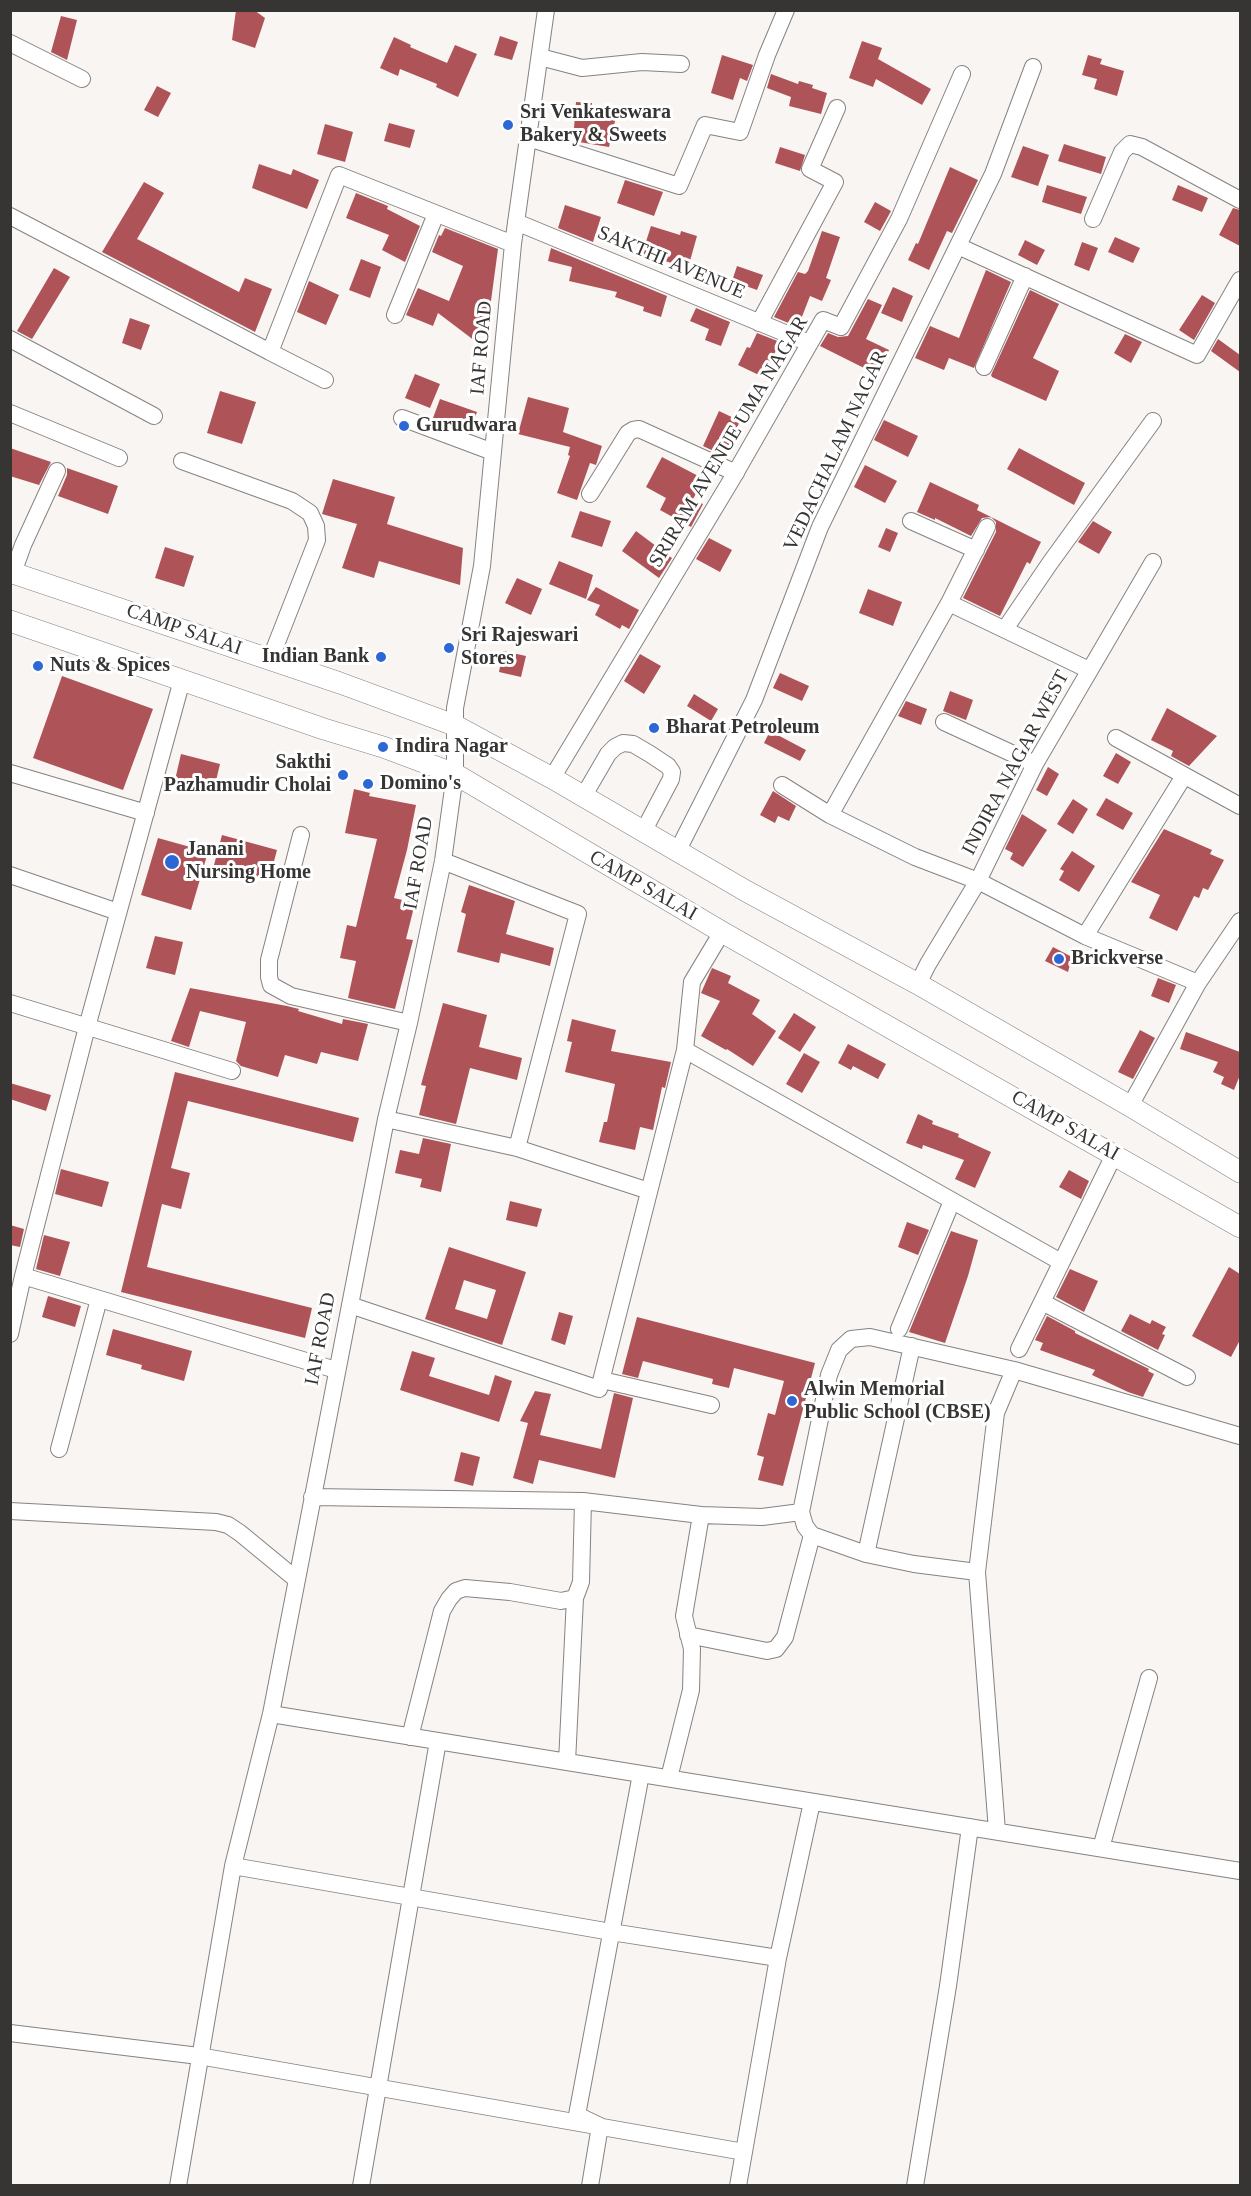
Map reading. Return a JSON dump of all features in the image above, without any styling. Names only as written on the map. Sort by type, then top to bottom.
[{"type":"main road","name":"CAMP SALAI","points":[[12,573],[340,683],[454,725],[552,778],[677,852],[918,984],[1240,1172]]},
{"type":"main road","name":"CAMP SALAI","points":[[10,621],[324,729],[383,747],[454,774],[722,932],[1240,1227]]},
{"type":"street","name":"IAF ROAD","points":[[178,2186],[233,1866],[272,1714],[315,1478],[386,1119],[443,861],[454,774],[455,708],[482,566],[513,243],[546,10]]},
{"type":"street","points":[[528,138],[679,186],[705,125],[740,132],[767,55],[786,10]]},
{"type":"street","points":[[10,43],[82,79]]},
{"type":"street","points":[[540,57],[582,68],[642,62],[681,64]]},
{"type":"street","name":"VEDACHALAM NAGAR","points":[[677,852],[754,700],[820,527],[993,174],[1033,68]]},
{"type":"street","name":"SRIRAM AVENUE UMA NAGAR","points":[[552,778],[736,473],[823,320],[841,327],[899,219],[962,74]]},
{"type":"street","points":[[759,322],[835,182],[810,169],[837,108]]},
{"type":"street","points":[[1093,219],[1122,152],[1130,144],[1142,147],[1240,200]]},
{"type":"street","points":[[270,352],[339,175],[513,243]]},
{"type":"street","points":[[394,315],[436,214]]},
{"type":"street","points":[[10,216],[325,380]]},
{"type":"street","name":"SAKTHI AVENUE","points":[[516,222],[809,343]]},
{"type":"street","points":[[957,246],[1197,355],[1240,280]]},
{"type":"street","points":[[984,367],[1025,276]]},
{"type":"street","points":[[10,339],[154,416]]},
{"type":"street","points":[[10,413],[119,458]]},
{"type":"street","points":[[402,418],[493,453]]},
{"type":"street","points":[[1005,629],[1153,421]]},
{"type":"street","points":[[590,494],[628,433],[639,429],[736,473]]},
{"type":"street","points":[[182,462],[292,501],[310,513],[316,526],[317,540],[270,660]]},
{"type":"street","points":[[12,573],[57,471]]},
{"type":"street","points":[[911,521],[976,550]]},
{"type":"street","points":[[830,815],[949,603],[987,527]]},
{"type":"street","name":"INDIRA NAGAR WEST","points":[[918,984],[978,881],[1035,764],[1153,562]]},
{"type":"street","points":[[949,603],[1089,670]]},
{"type":"street","points":[[10,1334],[87,1027],[182,680]]},
{"type":"street","points":[[944,722],[1035,764]]},
{"type":"street","points":[[1116,738],[1240,806]]},
{"type":"street","points":[[583,796],[608,754],[615,747],[623,743],[633,744],[650,754],[668,766],[672,772],[671,779],[643,832]]},
{"type":"street","points":[[10,773],[146,813]]},
{"type":"street","points":[[1085,936],[1184,776]]},
{"type":"street","points":[[782,785],[830,815],[915,857],[978,881],[1085,936],[1198,983]]},
{"type":"street","points":[[302,835],[268,960],[271,985],[291,996],[409,1023]]},
{"type":"street","points":[[443,861],[578,914],[517,1148]]},
{"type":"street","points":[[10,875],[118,912]]},
{"type":"street","points":[[1130,1106],[1198,983],[1240,921]]},
{"type":"street","points":[[600,1384],[685,1050],[692,982],[722,932]]},
{"type":"street","points":[[10,1003],[232,1071]]},
{"type":"street","points":[[685,1050],[1061,1262]]},
{"type":"street","points":[[386,1119],[517,1148],[649,1191]]},
{"type":"street","points":[[1019,1349],[1114,1155]]},
{"type":"street","points":[[899,1329],[952,1201]]},
{"type":"street","points":[[23,1276],[336,1370]]},
{"type":"street","points":[[59,1449],[99,1299]]},
{"type":"street","points":[[1042,1302],[1187,1377]]},
{"type":"street","points":[[350,1305],[600,1384],[711,1405]]},
{"type":"street","points":[[977,1572],[914,1564],[866,1554],[812,1535],[805,1526],[801,1512],[829,1375],[839,1350],[850,1340],[870,1337],[1014,1370],[1240,1436]]},
{"type":"street","points":[[866,1554],[912,1346]]},
{"type":"street","points":[[997,1832],[977,1572],[996,1413],[1014,1370]]},
{"type":"street","points":[[312,1497],[583,1501],[701,1515],[762,1516],[801,1512]]},
{"type":"street","points":[[567,1762],[575,1598],[581,1582],[583,1501]]},
{"type":"street","points":[[10,1511],[216,1522],[228,1525],[240,1533],[297,1580]]},
{"type":"street","points":[[669,1778],[691,1690],[692,1649],[684,1616],[701,1515]]},
{"type":"street","points":[[688,1635],[767,1651],[776,1649],[785,1637],[812,1535]]},
{"type":"street","points":[[410,1737],[442,1611],[456,1591],[465,1588],[510,1592],[561,1601],[575,1598]]},
{"type":"street","points":[[1101,1848],[1149,1678]]},
{"type":"street","points":[[272,1714],[1240,1871]]},
{"type":"street","points":[[361,2186],[438,1741]]},
{"type":"street","points":[[600,2126],[577,2115],[641,1774]]},
{"type":"street","points":[[738,2186],[778,1958],[812,1802]]},
{"type":"street","points":[[915,2186],[948,1986],[970,1827]]},
{"type":"street","points":[[233,1866],[611,1932],[778,1958]]},
{"type":"street","points":[[10,2033],[199,2056],[744,2152]]},
{"type":"street","points":[[590,2186],[600,2126]]},
{"type":"building","points":[[236,10],[254,10],[265,18],[255,48],[232,40]]},
{"type":"building","points":[[61,16],[77,20],[67,60],[51,52]]},
{"type":"building","points":[[500,36],[518,42],[512,60],[494,55]]},
{"type":"building","points":[[394,37],[411,45],[410,47],[447,63],[455,45],[477,54],[458,97],[436,87],[437,84],[400,69],[398,76],[380,68]]},
{"type":"building","points":[[862,41],[882,48],[878,59],[931,89],[922,105],[876,79],[873,87],[849,78]]},
{"type":"building","points":[[722,55],[753,65],[747,81],[740,78],[733,100],[711,93]]},
{"type":"building","points":[[1088,55],[1102,59],[1100,64],[1124,71],[1117,96],[1094,89],[1097,79],[1082,75]]},
{"type":"building","points":[[771,74],[798,84],[799,81],[813,85],[812,88],[827,93],[821,114],[789,106],[791,97],[767,88]]},
{"type":"building","points":[[157,86],[171,93],[158,117],[144,110]]},
{"type":"building","points":[[576,102],[592,103],[591,110],[616,117],[609,147],[573,141]]},
{"type":"building","points":[[389,123],[415,130],[410,148],[384,141]]},
{"type":"building","points":[[325,124],[353,132],[345,162],[317,154]]},
{"type":"building","points":[[1064,144],[1106,157],[1101,174],[1058,161]]},
{"type":"building","points":[[1023,146],[1049,155],[1038,186],[1011,177]]},
{"type":"building","points":[[780,147],[805,155],[800,171],[775,163]]},
{"type":"building","points":[[259,164],[291,175],[293,169],[319,180],[307,209],[252,188]]},
{"type":"building","points":[[950,167],[978,180],[952,233],[947,231],[929,270],[908,260],[916,243],[918,244]]},
{"type":"building","points":[[625,180],[663,192],[654,216],[617,203]]},
{"type":"building","points":[[144,182],[164,193],[137,239],[239,292],[245,278],[272,289],[255,332],[102,252]]},
{"type":"building","points":[[1047,185],[1087,197],[1081,214],[1042,202]]},
{"type":"building","points":[[1178,185],[1208,198],[1202,212],[1172,200]]},
{"type":"building","points":[[356,193],[388,206],[387,209],[420,226],[405,262],[382,250],[389,235],[346,218]]},
{"type":"building","points":[[875,202],[891,211],[880,231],[864,222]]},
{"type":"building","points":[[565,205],[601,217],[593,242],[558,228]]},
{"type":"building","points":[[1233,208],[1240,210],[1240,246],[1219,235]]},
{"type":"building","points":[[651,226],[680,235],[681,231],[697,236],[688,268],[642,254]]},
{"type":"building","points":[[445,228],[498,249],[488,323],[475,341],[438,313],[433,326],[406,315],[418,288],[449,301],[463,266],[432,252],[439,235],[441,236]]},
{"type":"building","points":[[822,231],[840,237],[826,278],[831,280],[822,301],[810,296],[798,327],[774,317],[798,272],[805,274],[808,271]]},
{"type":"building","points":[[1115,237],[1140,248],[1133,263],[1108,252]]},
{"type":"building","points":[[1025,240],[1045,250],[1037,265],[1018,255]]},
{"type":"building","points":[[1082,242],[1098,248],[1089,271],[1074,265]]},
{"type":"building","points":[[551,248],[667,296],[661,317],[643,311],[644,307],[615,297],[617,292],[569,281],[572,267],[548,261]]},
{"type":"building","points":[[361,259],[381,267],[370,298],[349,290]]},
{"type":"building","points":[[737,266],[763,275],[757,290],[732,281]]},
{"type":"building","points":[[54,268],[70,277],[32,339],[17,331]]},
{"type":"building","points":[[986,270],[1011,282],[974,368],[949,358],[944,370],[915,358],[930,326],[959,338]]},
{"type":"building","points":[[309,281],[339,295],[326,325],[297,312]]},
{"type":"building","points":[[893,287],[913,296],[902,322],[881,313]]},
{"type":"building","points":[[1030,290],[1059,304],[1033,358],[1059,371],[1046,401],[991,375]]},
{"type":"building","points":[[1202,295],[1215,303],[1194,340],[1179,330]]},
{"type":"building","points":[[868,299],[882,305],[866,339],[889,350],[878,375],[820,346],[828,333],[838,337],[848,336]]},
{"type":"building","points":[[696,308],[730,322],[721,346],[705,340],[709,329],[690,321]]},
{"type":"building","points":[[130,318],[150,325],[141,350],[122,343]]},
{"type":"building","points":[[757,333],[780,342],[763,377],[738,365]]},
{"type":"building","points":[[1125,334],[1142,342],[1131,363],[1114,353]]},
{"type":"building","points":[[1218,339],[1240,355],[1240,372],[1211,351]]},
{"type":"building","points":[[415,374],[440,384],[430,408],[405,398]]},
{"type":"building","points":[[220,391],[256,402],[242,444],[207,433]]},
{"type":"building","points":[[528,397],[569,408],[563,432],[602,446],[596,465],[590,463],[577,500],[557,493],[570,456],[568,455],[570,447],[518,434]]},
{"type":"building","points":[[440,399],[477,412],[470,432],[433,418]]},
{"type":"building","points":[[719,411],[740,421],[724,456],[703,446]]},
{"type":"building","points":[[884,420],[918,436],[908,457],[874,440]]},
{"type":"building","points":[[10,448],[51,462],[39,485],[10,476]]},
{"type":"building","points":[[1019,448],[1085,483],[1074,505],[1007,469]]},
{"type":"building","points":[[662,457],[704,479],[693,499],[703,504],[691,527],[660,510],[666,498],[646,487]]},
{"type":"building","points":[[865,465],[897,481],[885,503],[854,487]]},
{"type":"building","points":[[67,468],[118,486],[108,514],[58,496],[67,475]]},
{"type":"building","points":[[333,479],[395,497],[387,524],[463,548],[460,585],[379,561],[374,578],[342,568],[357,524],[322,514]]},
{"type":"building","points":[[930,482],[979,505],[977,510],[991,517],[982,518],[971,536],[935,518],[935,520],[917,512]]},
{"type":"building","points":[[580,511],[611,521],[602,547],[571,537]]},
{"type":"building","points":[[991,517],[1041,542],[1030,564],[1027,562],[1000,616],[963,598],[996,532],[996,522]]},
{"type":"building","points":[[1093,521],[1112,532],[1099,554],[1078,542]]},
{"type":"building","points":[[886,528],[898,533],[890,552],[878,547]]},
{"type":"building","points":[[636,531],[672,558],[659,578],[622,551]]},
{"type":"building","points":[[709,538],[732,550],[720,572],[696,559]]},
{"type":"building","points":[[165,547],[194,556],[184,587],[155,578]]},
{"type":"building","points":[[559,561],[593,575],[586,599],[549,584]]},
{"type":"building","points":[[517,578],[542,589],[531,615],[505,603]]},
{"type":"building","points":[[596,587],[639,610],[629,629],[622,625],[620,629],[595,615],[600,605],[587,600]]},
{"type":"building","points":[[868,589],[902,602],[893,626],[859,613]]},
{"type":"building","points":[[503,651],[526,656],[521,677],[499,672]]},
{"type":"building","points":[[640,654],[661,666],[644,694],[624,681]]},
{"type":"building","points":[[780,673],[809,686],[802,701],[773,688]]},
{"type":"building","points":[[62,676],[153,709],[123,790],[33,758]]},
{"type":"building","points":[[950,691],[973,700],[966,720],[943,711]]},
{"type":"building","points":[[694,694],[718,709],[711,721],[687,706]]},
{"type":"building","points":[[906,701],[927,709],[921,725],[898,716]]},
{"type":"building","points":[[1167,708],[1217,736],[1189,766],[1171,756],[1173,751],[1151,740]]},
{"type":"building","points":[[770,731],[806,750],[800,761],[764,743]]},
{"type":"building","points":[[1116,753],[1131,762],[1118,784],[1103,776]]},
{"type":"building","points":[[181,754],[220,764],[214,789],[175,780]]},
{"type":"building","points":[[1048,767],[1059,774],[1047,796],[1036,790]]},
{"type":"building","points":[[354,789],[370,793],[369,796],[416,805],[394,898],[415,903],[406,939],[413,940],[395,1009],[348,998],[356,961],[340,958],[347,925],[356,927],[377,839],[345,833]]},
{"type":"building","points":[[773,791],[796,806],[789,821],[778,816],[775,823],[760,815]]},
{"type":"building","points":[[1106,798],[1133,813],[1123,830],[1096,815]]},
{"type":"building","points":[[1073,799],[1088,809],[1073,834],[1057,824]]},
{"type":"building","points":[[1022,814],[1047,830],[1023,867],[1010,859],[1013,853],[1005,849]]},
{"type":"building","points":[[1164,829],[1212,850],[1210,854],[1224,860],[1208,890],[1203,888],[1199,898],[1194,896],[1177,931],[1149,918],[1160,895],[1131,882]]},
{"type":"building","points":[[222,835],[277,850],[269,880],[214,865]]},
{"type":"building","points":[[158,838],[208,852],[191,910],[141,895]]},
{"type":"building","points":[[1072,851],[1095,866],[1079,892],[1059,880],[1064,871],[1060,869]]},
{"type":"building","points":[[469,885],[515,901],[506,934],[554,948],[550,966],[501,953],[499,963],[457,952],[466,914],[461,912]]},
{"type":"building","points":[[155,936],[183,942],[175,975],[146,968]]},
{"type":"building","name":"Brickverse","points":[[1053,947],[1072,957],[1068,972],[1045,961]]},
{"type":"building","points":[[712,968],[731,976],[728,983],[760,1000],[752,1014],[776,1031],[753,1066],[701,1036],[720,1001],[701,993]]},
{"type":"building","points":[[1158,978],[1176,985],[1169,1003],[1151,996]]},
{"type":"building","points":[[190,988],[287,1006],[342,1024],[343,1019],[368,1024],[358,1061],[321,1052],[317,1064],[285,1055],[278,1077],[241,1066],[236,1061],[246,1022],[200,1011],[189,1047],[171,1041]]},
{"type":"building","points":[[443,1003],[487,1015],[479,1047],[522,1058],[517,1080],[470,1068],[456,1124],[419,1115],[426,1086],[421,1085]]},
{"type":"building","points":[[794,1013],[816,1027],[800,1052],[778,1038]]},
{"type":"building","points":[[572,1019],[616,1030],[611,1051],[671,1062],[665,1088],[662,1087],[653,1130],[640,1127],[635,1150],[599,1142],[604,1122],[607,1122],[615,1084],[565,1072],[572,1042],[567,1041]]},
{"type":"building","points":[[1140,1030],[1155,1038],[1133,1079],[1118,1072]]},
{"type":"building","points":[[1186,1032],[1240,1052],[1240,1075],[1234,1090],[1221,1084],[1224,1077],[1213,1072],[1218,1062],[1180,1049]]},
{"type":"building","points":[[848,1044],[886,1064],[878,1079],[853,1066],[851,1070],[838,1063]]},
{"type":"building","points":[[804,1053],[820,1062],[802,1093],[786,1084]]},
{"type":"building","points":[[175,1072],[359,1118],[353,1142],[188,1101],[171,1168],[190,1173],[181,1209],[162,1204],[147,1267],[312,1308],[305,1338],[121,1292]]},
{"type":"building","points":[[10,1083],[51,1095],[46,1111],[10,1099]]},
{"type":"building","points":[[918,1114],[933,1121],[932,1124],[959,1134],[958,1137],[991,1152],[975,1188],[955,1179],[964,1160],[923,1145],[922,1149],[906,1143]]},
{"type":"building","points":[[423,1138],[451,1144],[441,1192],[420,1187],[422,1179],[395,1173],[400,1150],[419,1154]]},
{"type":"building","points":[[61,1169],[109,1182],[102,1207],[55,1194]]},
{"type":"building","points":[[1069,1170],[1089,1181],[1081,1199],[1059,1187]]},
{"type":"building","points":[[510,1201],[542,1209],[537,1227],[506,1220]]},
{"type":"building","points":[[907,1222],[929,1230],[918,1255],[898,1247]]},
{"type":"building","points":[[10,1225],[24,1229],[20,1247],[10,1245]]},
{"type":"building","points":[[951,1231],[978,1240],[945,1343],[909,1332]]},
{"type":"building","points":[[44,1235],[70,1242],[60,1276],[36,1269]]},
{"type":"building","points":[[449,1247],[526,1272],[502,1345],[425,1319]],"holes":[[[464,1280],[496,1290],[487,1319],[455,1309]]]},
{"type":"building","points":[[1229,1267],[1240,1274],[1240,1340],[1231,1357],[1192,1336]]},
{"type":"building","points":[[1070,1269],[1098,1281],[1084,1312],[1056,1297]]},
{"type":"building","points":[[48,1296],[81,1306],[75,1327],[42,1317]]},
{"type":"building","points":[[559,1312],[573,1316],[565,1345],[551,1340]]},
{"type":"building","points":[[1130,1314],[1150,1324],[1152,1320],[1166,1327],[1158,1350],[1121,1331]]},
{"type":"building","points":[[1047,1316],[1075,1333],[1149,1369],[1148,1371],[1154,1374],[1143,1397],[1092,1375],[1095,1370],[1040,1350],[1043,1343],[1035,1340]]},
{"type":"building","name":"Alwin Memorial Public School (CBSE)","points":[[637,1317],[815,1363],[783,1486],[758,1480],[764,1457],[757,1455],[768,1413],[775,1415],[784,1381],[734,1368],[729,1388],[712,1384],[713,1379],[643,1361],[638,1378],[622,1374]]},
{"type":"building","points":[[113,1329],[192,1351],[184,1381],[141,1369],[142,1365],[106,1355]]},
{"type":"building","points":[[412,1351],[435,1358],[429,1376],[489,1395],[495,1375],[512,1381],[499,1422],[400,1390]]},
{"type":"building","points":[[535,1391],[551,1394],[540,1435],[601,1449],[614,1393],[633,1398],[615,1478],[539,1460],[533,1484],[513,1478],[528,1423],[520,1421]]},
{"type":"building","points":[[461,1452],[480,1457],[473,1486],[454,1481]]},
{"type":"place","name":"Sri Venkateswara Bakery & Sweets","points":[[508,125]]},
{"type":"place","name":"Gurudwara","points":[[404,426]]},
{"type":"place","name":"Sri Rajeswari Stores","points":[[449,648]]},
{"type":"place","name":"Indian Bank","points":[[381,657]]},
{"type":"place","name":"Nuts & Spices","points":[[38,666]]},
{"type":"place","name":"Bharat Petroleum","points":[[654,728]]},
{"type":"place","name":"Indira Nagar","points":[[383,747]]},
{"type":"place","name":"Sakthi Pazhamudir Cholai","points":[[343,775]]},
{"type":"place","name":"Domino's","points":[[368,784]]},
{"type":"place","name":"Janani Nursing Home","points":[[172,862]]},
{"type":"place","name":"Brickverse","points":[[1059,959]]},
{"type":"place","name":"Alwin Memorial Public School (CBSE)","points":[[792,1401]]}]
